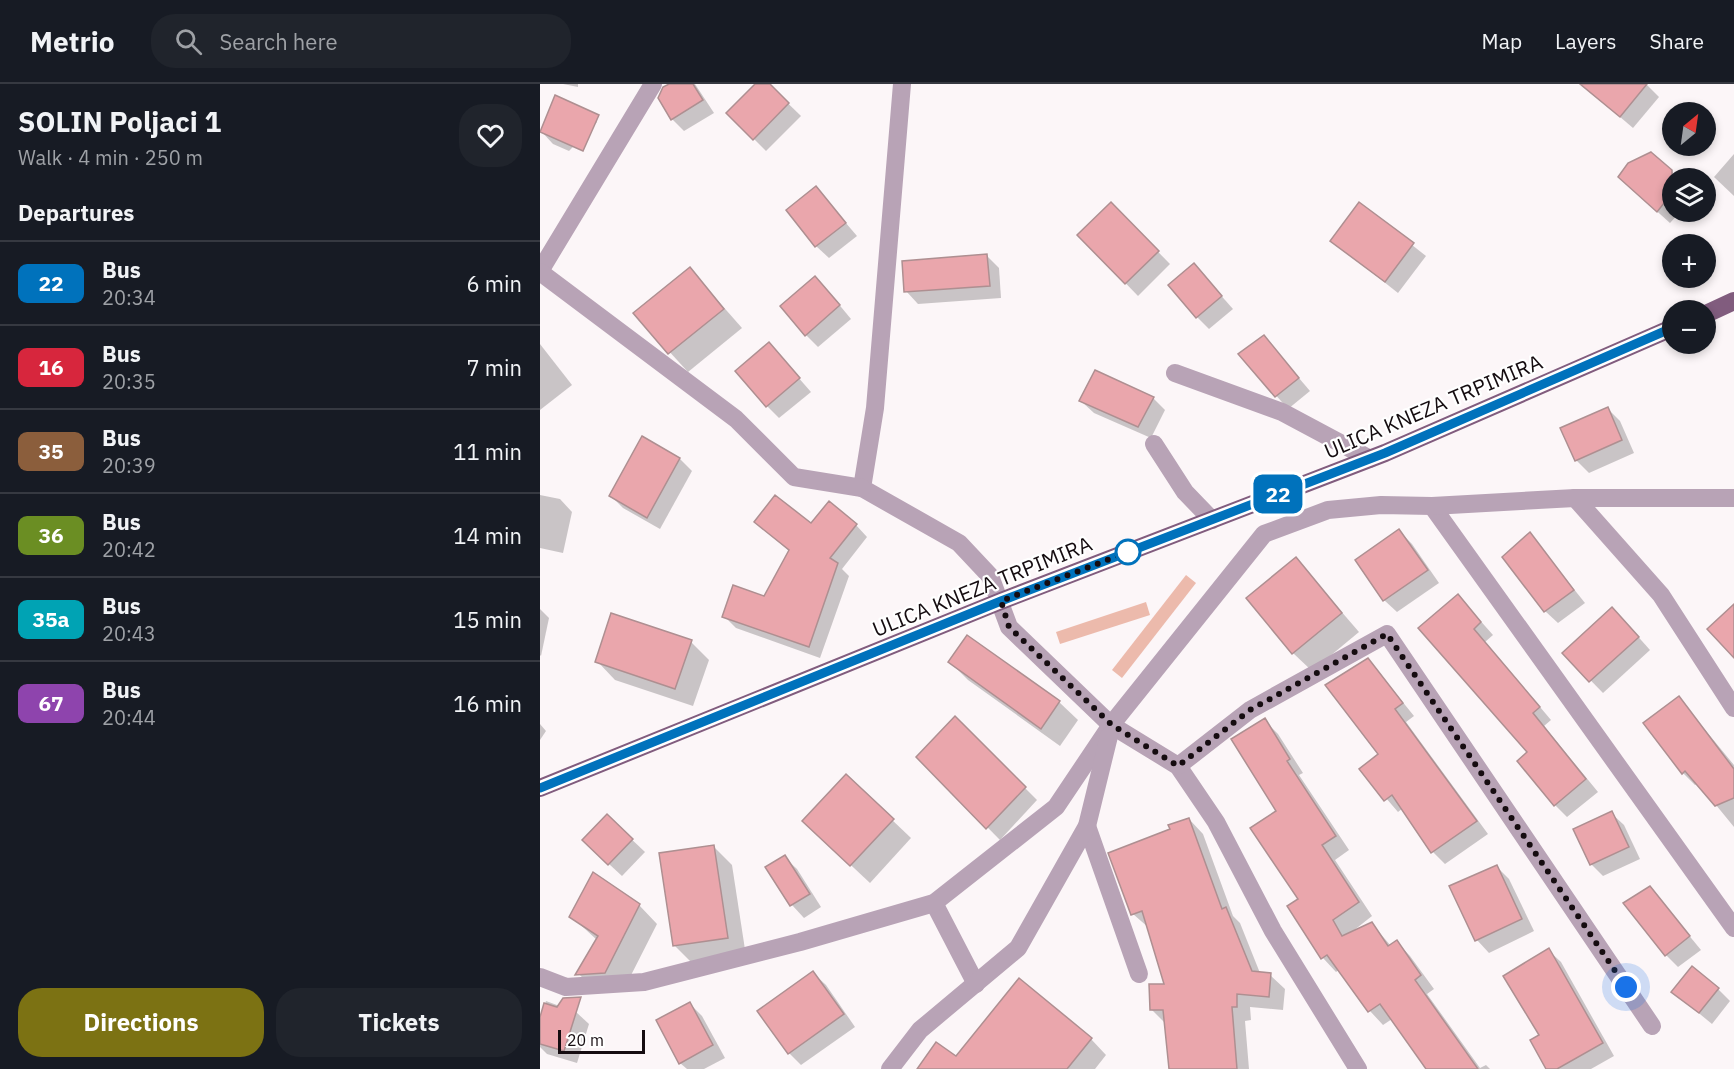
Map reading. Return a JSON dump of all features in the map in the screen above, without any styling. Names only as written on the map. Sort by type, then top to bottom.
[{"type":"main road","points":[[1716,309],[1734,301]]},
{"type":"main road","name":"ULICA KNEZA TRPIMIRA","points":[[540,788],[1001,601],[1370,459],[1662,332]]},
{"type":"street","points":[[653,84],[540,271],[736,419],[794,477],[862,488],[959,543],[990,576],[1009,627],[1112,725],[1178,766],[1216,822],[1273,931],[1358,1069]]},
{"type":"street","points":[[862,488],[874,408],[902,84]]},
{"type":"street","points":[[1175,373],[1282,412],[1370,459]]},
{"type":"street","points":[[1154,444],[1185,492],[1212,520]]},
{"type":"street","points":[[1575,498],[1661,595],[1734,708]]},
{"type":"street","points":[[540,977],[566,987],[644,982],[800,942],[934,903],[1056,807],[1112,725],[1263,534],[1328,510],[1381,505],[1432,506],[1575,498],[1734,498]]},
{"type":"street","points":[[1432,506],[1734,928]]},
{"type":"street","points":[[1178,766],[1250,710],[1387,634],[1652,1026]]},
{"type":"street","points":[[890,1069],[920,1030],[1018,948],[1087,826],[1112,725]]},
{"type":"street","points":[[1087,826],[1139,974]]},
{"type":"street","points":[[934,903],[976,984]]},
{"type":"shaded area","points":[[1186,575],[1196,583],[1122,678],[1112,670]]},
{"type":"shaded area","points":[[1146,602],[1150,615],[1060,644],[1056,632]]},
{"type":"building","points":[[669,84],[693,84],[703,100],[671,120],[658,98],[663,87]]},
{"type":"building","points":[[755,84],[770,84],[789,103],[753,140],[726,113]]},
{"type":"building","points":[[1580,84],[1647,84],[1620,117]]},
{"type":"building","points":[[555,95],[599,115],[583,151],[540,132]]},
{"type":"building","points":[[1651,152],[1670,168],[1662,168],[1662,206],[1657,212],[1618,177],[1628,163]]},
{"type":"building","points":[[816,186],[846,223],[815,247],[786,210]]},
{"type":"building","points":[[1111,202],[1159,251],[1125,284],[1077,235]]},
{"type":"building","points":[[1359,202],[1414,243],[1385,282],[1330,241]]},
{"type":"building","points":[[987,254],[990,286],[904,292],[902,261]]},
{"type":"building","points":[[1194,263],[1222,296],[1196,318],[1168,285]]},
{"type":"building","points":[[690,267],[724,309],[668,354],[633,313]]},
{"type":"building","points":[[815,276],[840,305],[805,336],[780,306]]},
{"type":"building","points":[[1264,335],[1299,378],[1275,397],[1238,354]]},
{"type":"building","points":[[769,342],[800,378],[766,407],[735,371]]},
{"type":"building","points":[[1095,370],[1154,397],[1138,427],[1079,401]]},
{"type":"building","points":[[1608,407],[1622,440],[1575,461],[1560,428]]},
{"type":"building","points":[[642,436],[680,458],[647,518],[609,496]]},
{"type":"building","points":[[775,495],[811,523],[829,501],[857,524],[830,558],[838,563],[809,647],[722,617],[733,585],[764,596],[789,550],[754,522]]},
{"type":"building","points":[[1399,529],[1428,570],[1383,601],[1355,560]]},
{"type":"building","points":[[1530,532],[1574,590],[1544,612],[1502,557]]},
{"type":"building","points":[[1296,557],[1342,613],[1292,654],[1246,598]]},
{"type":"building","points":[[1458,594],[1481,622],[1474,629],[1540,707],[1533,713],[1586,779],[1554,806],[1517,761],[1527,752],[1418,628]]},
{"type":"building","points":[[1734,604],[1734,658],[1707,629]]},
{"type":"building","points":[[1612,607],[1639,637],[1589,682],[1562,653]]},
{"type":"building","points":[[611,613],[692,640],[675,689],[595,662]]},
{"type":"building","points":[[967,635],[1060,701],[1041,729],[948,662]]},
{"type":"building","points":[[1368,658],[1403,703],[1395,709],[1477,821],[1431,853],[1392,795],[1384,801],[1359,769],[1378,754],[1325,685]]},
{"type":"building","points":[[1679,696],[1734,769],[1734,798],[1715,806],[1685,771],[1682,774],[1643,723]]},
{"type":"building","points":[[955,716],[1026,787],[986,829],[916,757]]},
{"type":"building","points":[[1265,718],[1290,759],[1287,761],[1336,836],[1322,845],[1359,902],[1333,920],[1342,936],[1372,922],[1388,946],[1397,940],[1421,975],[1415,980],[1478,1069],[1426,1069],[1380,1004],[1368,1012],[1327,955],[1321,959],[1287,906],[1298,899],[1250,828],[1276,811],[1231,739]]},
{"type":"building","points":[[846,774],[894,819],[850,866],[802,821]]},
{"type":"building","points":[[1612,811],[1629,847],[1590,865],[1573,829]]},
{"type":"building","points":[[607,814],[633,839],[608,865],[582,840]]},
{"type":"building","points":[[1189,818],[1222,909],[1226,907],[1252,971],[1271,973],[1269,997],[1237,994],[1237,1007],[1232,1007],[1237,1069],[1169,1069],[1163,1010],[1150,1010],[1149,984],[1164,984],[1142,911],[1131,915],[1108,853],[1170,829],[1168,825]]},
{"type":"building","points":[[714,845],[728,938],[673,946],[659,853]]},
{"type":"building","points":[[785,855],[810,894],[790,906],[765,867]]},
{"type":"building","points":[[1497,865],[1522,919],[1475,941],[1449,886]]},
{"type":"building","points":[[593,872],[640,904],[605,973],[575,975],[598,936],[569,917]]},
{"type":"building","points":[[1650,886],[1690,936],[1665,956],[1623,903]]},
{"type":"building","points":[[1549,948],[1603,1043],[1557,1069],[1546,1069],[1530,1040],[1539,1035],[1503,976]]},
{"type":"building","points":[[1692,966],[1719,988],[1699,1013],[1671,992]]},
{"type":"building","points":[[813,971],[844,1014],[788,1054],[757,1011]]},
{"type":"building","points":[[1019,978],[1092,1038],[1067,1069],[917,1069],[936,1042],[956,1056]]},
{"type":"building","points":[[581,997],[564,1051],[540,1044],[540,1017],[544,1003],[557,1007],[563,998]]},
{"type":"building","points":[[690,1002],[713,1045],[679,1064],[656,1020]]},
{"type":"bus line","name":"22","points":[[540,788],[1001,601],[1385,453],[1662,332]]},
{"type":"route","points":[[1128,552],[1133,550],[1001,601],[1009,627],[1112,725],[1178,766],[1250,710],[1387,634],[1626,987]]}]
